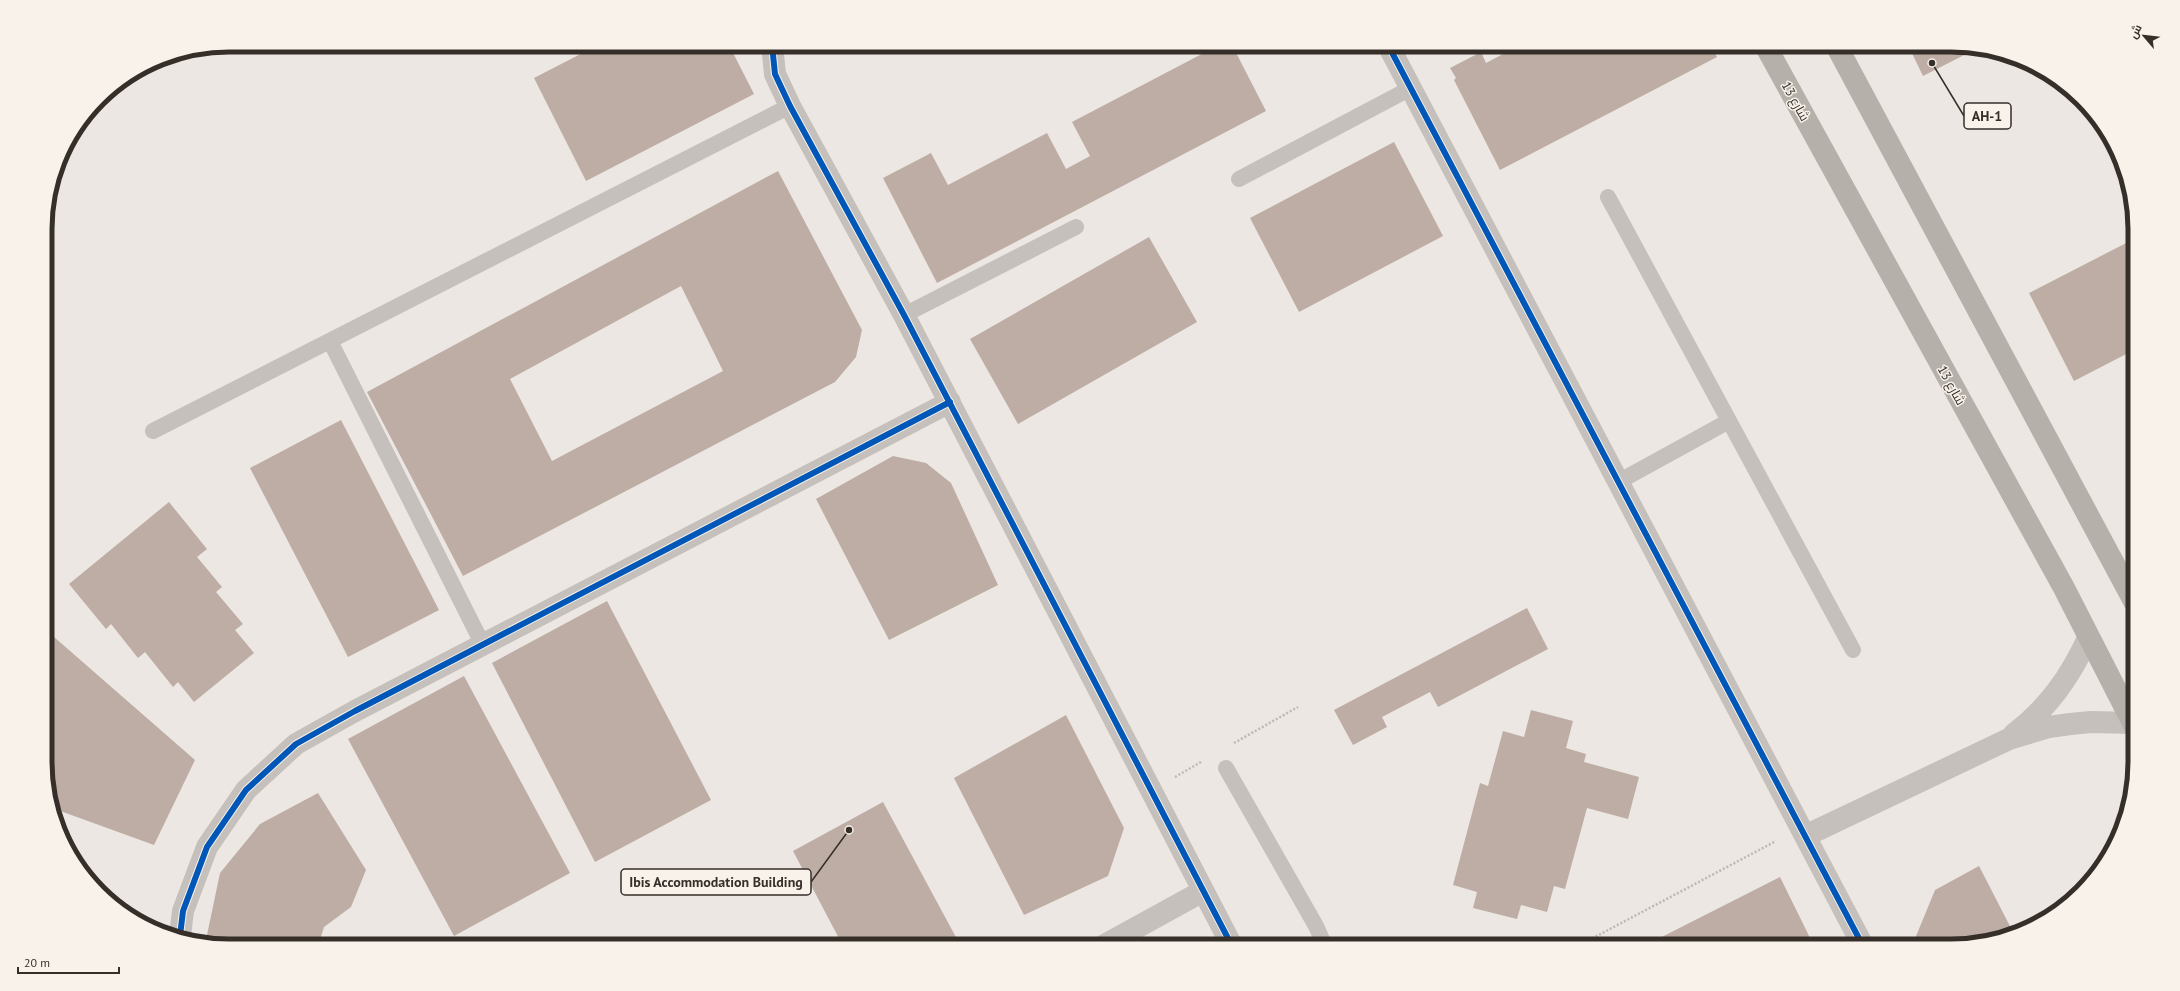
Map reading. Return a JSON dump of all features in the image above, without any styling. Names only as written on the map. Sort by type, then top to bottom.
[{"type":"street","points":[[771,52],[775,74],[790,106],[950,402],[1228,939]]},
{"type":"street","points":[[1392,52],[1859,939]]},
{"type":"street","name":"شارع 13","points":[[1769,52],[2064,588],[2088,638],[2128,714]]},
{"type":"street","points":[[1840,52],[2128,590]]},
{"type":"street","points":[[181,932],[184,911],[207,847],[246,790],[296,744],[950,402]]},
{"type":"street","points":[[2009,739],[2048,703],[2065,683],[2088,638]]},
{"type":"street","points":[[1803,832],[2009,739],[2049,727],[2070,724],[2091,722],[2128,725]]},
{"type":"street","points":[[1116,939],[1203,891]]},
{"type":"lane","points":[[1239,179],[1411,88]]},
{"type":"lane","points":[[153,431],[790,106]]},
{"type":"lane","points":[[1608,197],[1853,650]]},
{"type":"lane","points":[[904,315],[1076,227]]},
{"type":"lane","points":[[330,341],[483,645]]},
{"type":"lane","points":[[1618,482],[1729,421]]},
{"type":"lane","points":[[1226,768],[1316,926],[1321,939]]},
{"type":"path","points":[[1592,939],[1803,832]]},
{"type":"building","points":[[584,52],[733,52],[754,94],[586,181],[534,78]]},
{"type":"building","points":[[1206,52],[1236,52],[1266,111],[937,283],[883,178],[931,153],[948,185],[1047,133],[1066,169],[1090,156],[1072,122]]},
{"type":"building","points":[[1481,52],[1486,63],[1507,52],[1714,52],[1717,57],[1500,170],[1454,80],[1456,78],[1450,68]]},
{"type":"building","points":[[1911,52],[1968,53],[1923,76]]},
{"type":"building","points":[[1394,142],[1443,236],[1299,312],[1250,218]]},
{"type":"building","points":[[778,171],[862,330],[856,357],[835,382],[463,576],[367,392]],"holes":[[[681,286],[723,371],[552,461],[510,379]]]},
{"type":"building","points":[[1149,237],[1197,322],[1018,424],[970,339]]},
{"type":"building","points":[[2128,242],[2128,353],[2074,381],[2029,293]]},
{"type":"building","points":[[341,420],[439,610],[348,657],[250,468]]},
{"type":"building","points":[[893,456],[926,463],[951,483],[998,585],[889,640],[816,499]]},
{"type":"building","points":[[169,502],[207,549],[197,557],[222,587],[216,592],[243,624],[235,630],[254,653],[194,702],[178,682],[173,687],[145,652],[138,658],[111,624],[106,629],[69,584]]},
{"type":"building","points":[[607,601],[711,800],[595,862],[492,663]]},
{"type":"building","points":[[1527,608],[1548,649],[1438,707],[1430,692],[1382,717],[1387,727],[1353,745],[1334,710]]},
{"type":"building","points":[[52,635],[195,760],[154,845],[59,810],[52,773]]},
{"type":"building","points":[[464,676],[570,873],[454,936],[348,739]]},
{"type":"building","points":[[1531,710],[1573,721],[1566,748],[1586,754],[1584,762],[1639,777],[1628,819],[1587,808],[1565,889],[1554,886],[1547,912],[1521,905],[1517,919],[1473,908],[1477,892],[1453,885],[1480,783],[1488,786],[1503,731],[1524,737]]},
{"type":"building","points":[[1066,715],[1124,828],[1108,876],[1024,915],[954,778]]},
{"type":"building","points":[[318,793],[366,870],[351,907],[324,927],[320,939],[218,939],[208,937],[220,873],[260,824]]},
{"type":"building","points":[[883,802],[957,939],[839,939],[793,851]]},
{"type":"building","points":[[1979,866],[2011,928],[1985,936],[1962,939],[1915,939],[1935,890]]},
{"type":"building","points":[[1780,877],[1811,939],[1658,939]]},
{"type":"cycle path","points":[[773,52],[775,74],[790,106],[904,315],[1228,939]]},
{"type":"cycle path","points":[[1392,52],[1859,939]]},
{"type":"cycle path","points":[[180,932],[183,911],[207,847],[246,790],[296,744],[355,711],[950,402]]},
{"type":"place","name":"AH-1","points":[[1932,63]]},
{"type":"place","name":"Ibis Accommodation Building","points":[[849,830]]}]
